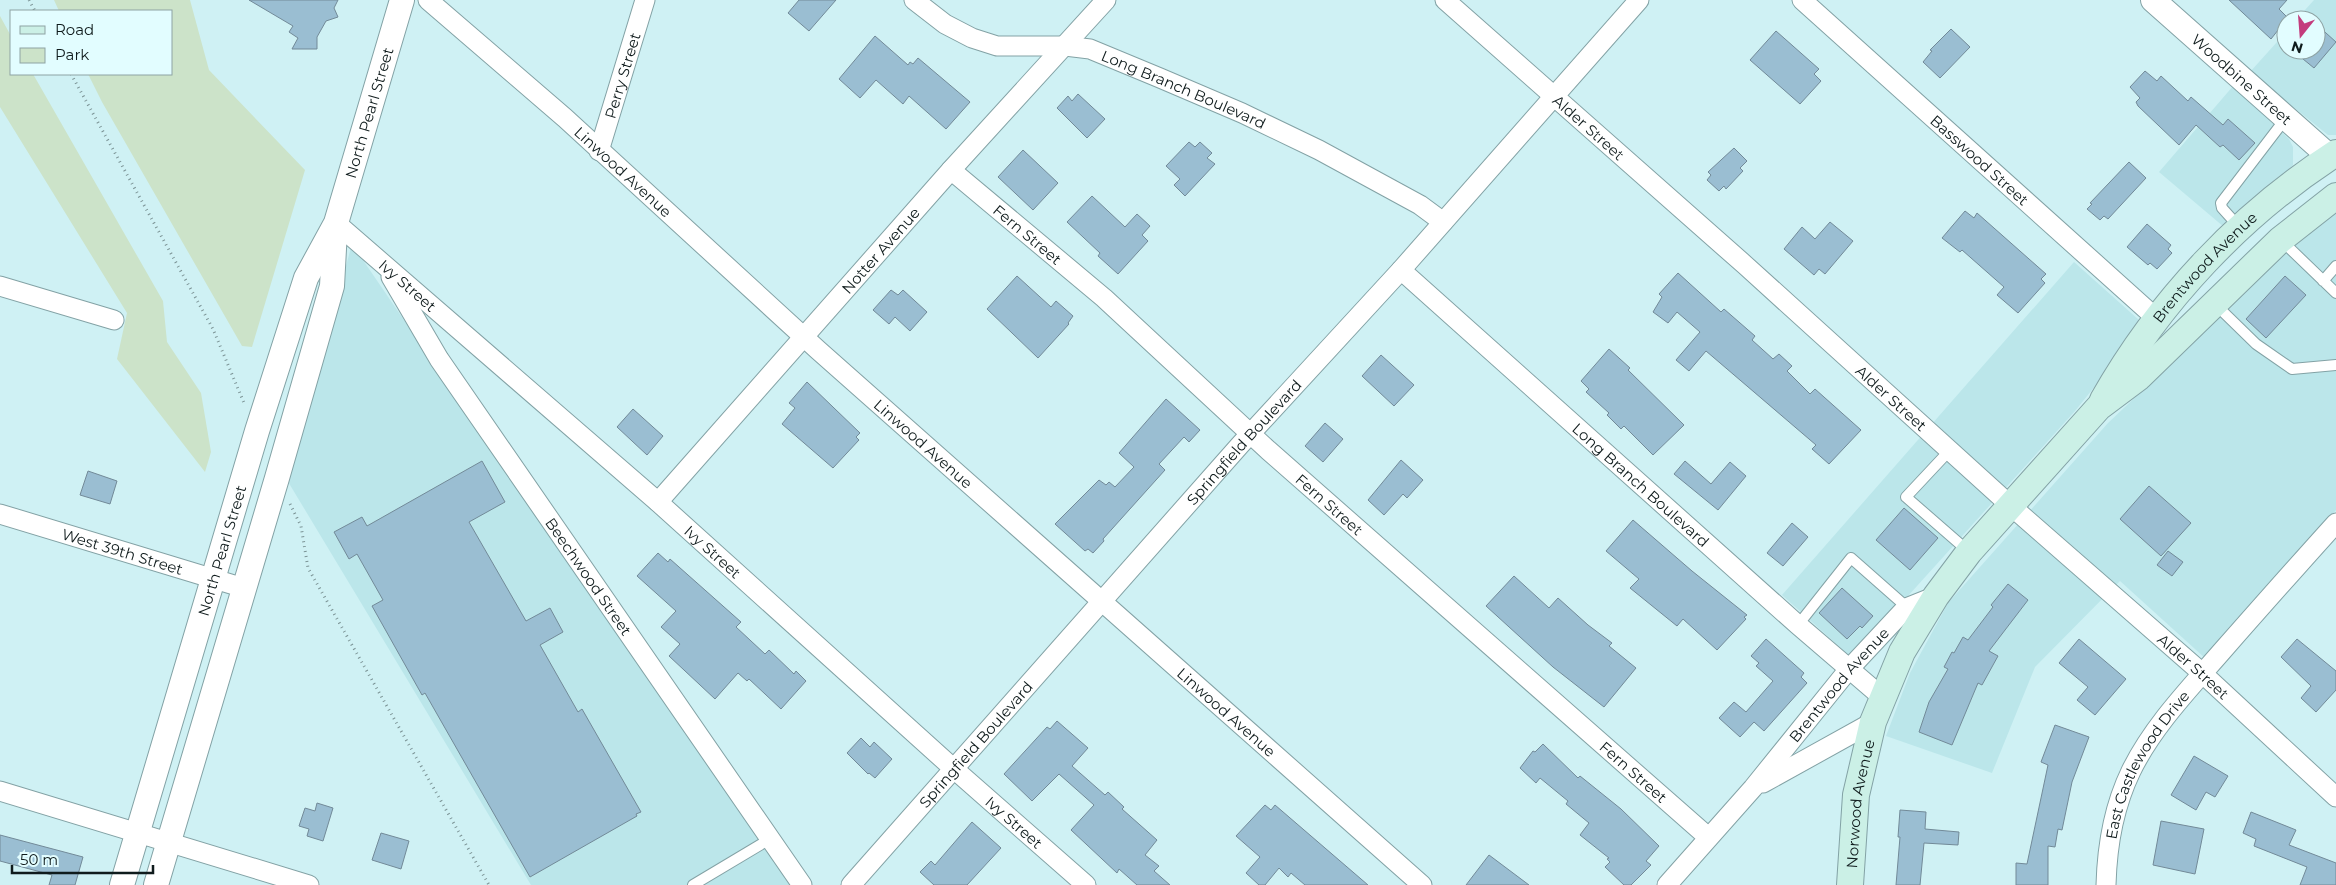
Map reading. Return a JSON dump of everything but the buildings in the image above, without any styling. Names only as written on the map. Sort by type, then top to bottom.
[{"type":"main road","name":"Brentwood Avenue","points":[[1873,722],[1921,607],[2099,407],[2122,367],[2156,319],[2210,258],[2268,203],[2333,155]]},
{"type":"main road","name":"Brentwood Avenue","points":[[2099,407],[2140,377],[2280,240],[2336,196]]},
{"type":"main road","points":[[2214,304],[2212,277],[2263,226],[2268,203]]},
{"type":"main road","name":"Norwood Avenue","points":[[1850,885],[1856,795],[1873,722]]},
{"type":"street","name":"North Pearl Street","points":[[122,885],[213,578],[306,278],[336,224],[402,0]]},
{"type":"street","name":"Linwood Avenue","points":[[428,0],[565,118],[805,337],[1422,885]]},
{"type":"street","name":"Perry Street","points":[[599,151],[645,0]]},
{"type":"street","name":"Long Branch Boulevard","points":[[914,0],[945,24],[972,38],[997,46],[1065,46],[1090,49],[1242,113],[1336,159],[1420,205],[1443,222]]},
{"type":"street","name":"Notter Avenue","points":[[658,502],[951,170],[1106,0]]},
{"type":"street","name":"Alder Street","points":[[1445,0],[1753,272],[2011,506],[2202,673],[2336,796]]},
{"type":"street","name":"Springfield Boulevard","points":[[851,885],[1250,434],[1401,270],[1639,0]]},
{"type":"street","name":"Basswood Street","points":[[1802,0],[2156,319]]},
{"type":"street","name":"Woodbine Street","points":[[2153,0],[2286,118],[2333,155]]},
{"type":"street","name":"Fern Street","points":[[951,170],[1104,298],[1250,434],[1708,838]]},
{"type":"street","name":"North Pearl Street","points":[[156,885],[332,286],[336,224]]},
{"type":"street","name":"Ivy Street","points":[[336,224],[658,502],[954,769],[1086,885]]},
{"type":"street","name":"Beechwood Street","points":[[383,263],[439,359],[802,885]]},
{"type":"street","name":"Long Branch Boulevard","points":[[1401,270],[1798,625],[1882,697]]},
{"type":"street","points":[[0,286],[114,320]]},
{"type":"street","name":"West 39th Street","points":[[0,514],[244,588]]},
{"type":"street","name":"East Castlewood Drive","points":[[2106,885],[2110,842],[2118,805],[2130,772],[2146,742],[2202,673],[2336,522]]},
{"type":"street","name":"Brentwood Avenue","points":[[1667,885],[1753,788],[1849,669],[1921,607]]},
{"type":"street","name":"Brentwood Avenue","points":[[1753,788],[1873,722]]},
{"type":"street","points":[[0,792],[309,885]]},
{"type":"lane","points":[[2240,228],[2222,208],[2221,203],[2286,118]]},
{"type":"lane","points":[[2280,240],[2336,293]]},
{"type":"lane","points":[[2323,281],[2336,266]]},
{"type":"lane","points":[[2214,304],[2256,344],[2292,369],[2336,365]]},
{"type":"lane","points":[[1950,450],[1906,497],[1969,552]]},
{"type":"lane","points":[[1798,625],[1851,558],[1921,607]]},
{"type":"lane","points":[[692,885],[770,838]]},
{"type":"shaded area","points":[[2314,0],[2336,0],[2336,135],[2328,135],[2250,72],[2276,43],[2276,60],[2326,60],[2326,10],[2305,10]]},
{"type":"shaded area","points":[[2234,85],[2289,139],[2293,147],[2293,165],[2224,227],[2159,172]]},
{"type":"shaded area","points":[[2336,210],[2336,510],[2315,535],[2206,659],[2120,581],[2035,667],[1992,773],[1886,736],[1910,673],[1948,603],[2108,423],[2217,320],[2266,267]]},
{"type":"shaded area","points":[[352,244],[791,885],[531,885],[287,480]]},
{"type":"shaded area","points":[[2074,262],[2139,320],[2108,370],[2075,411],[1852,658],[1782,595]]},
{"type":"green space","points":[[54,0],[190,0],[209,70],[305,170],[252,347],[242,346],[102,102],[88,75],[172,75],[172,10],[59,10]]},
{"type":"green space","points":[[0,16],[10,34],[10,75],[34,75],[163,301],[167,342],[201,393],[211,452],[205,472],[117,359],[127,313],[0,107]]}]
